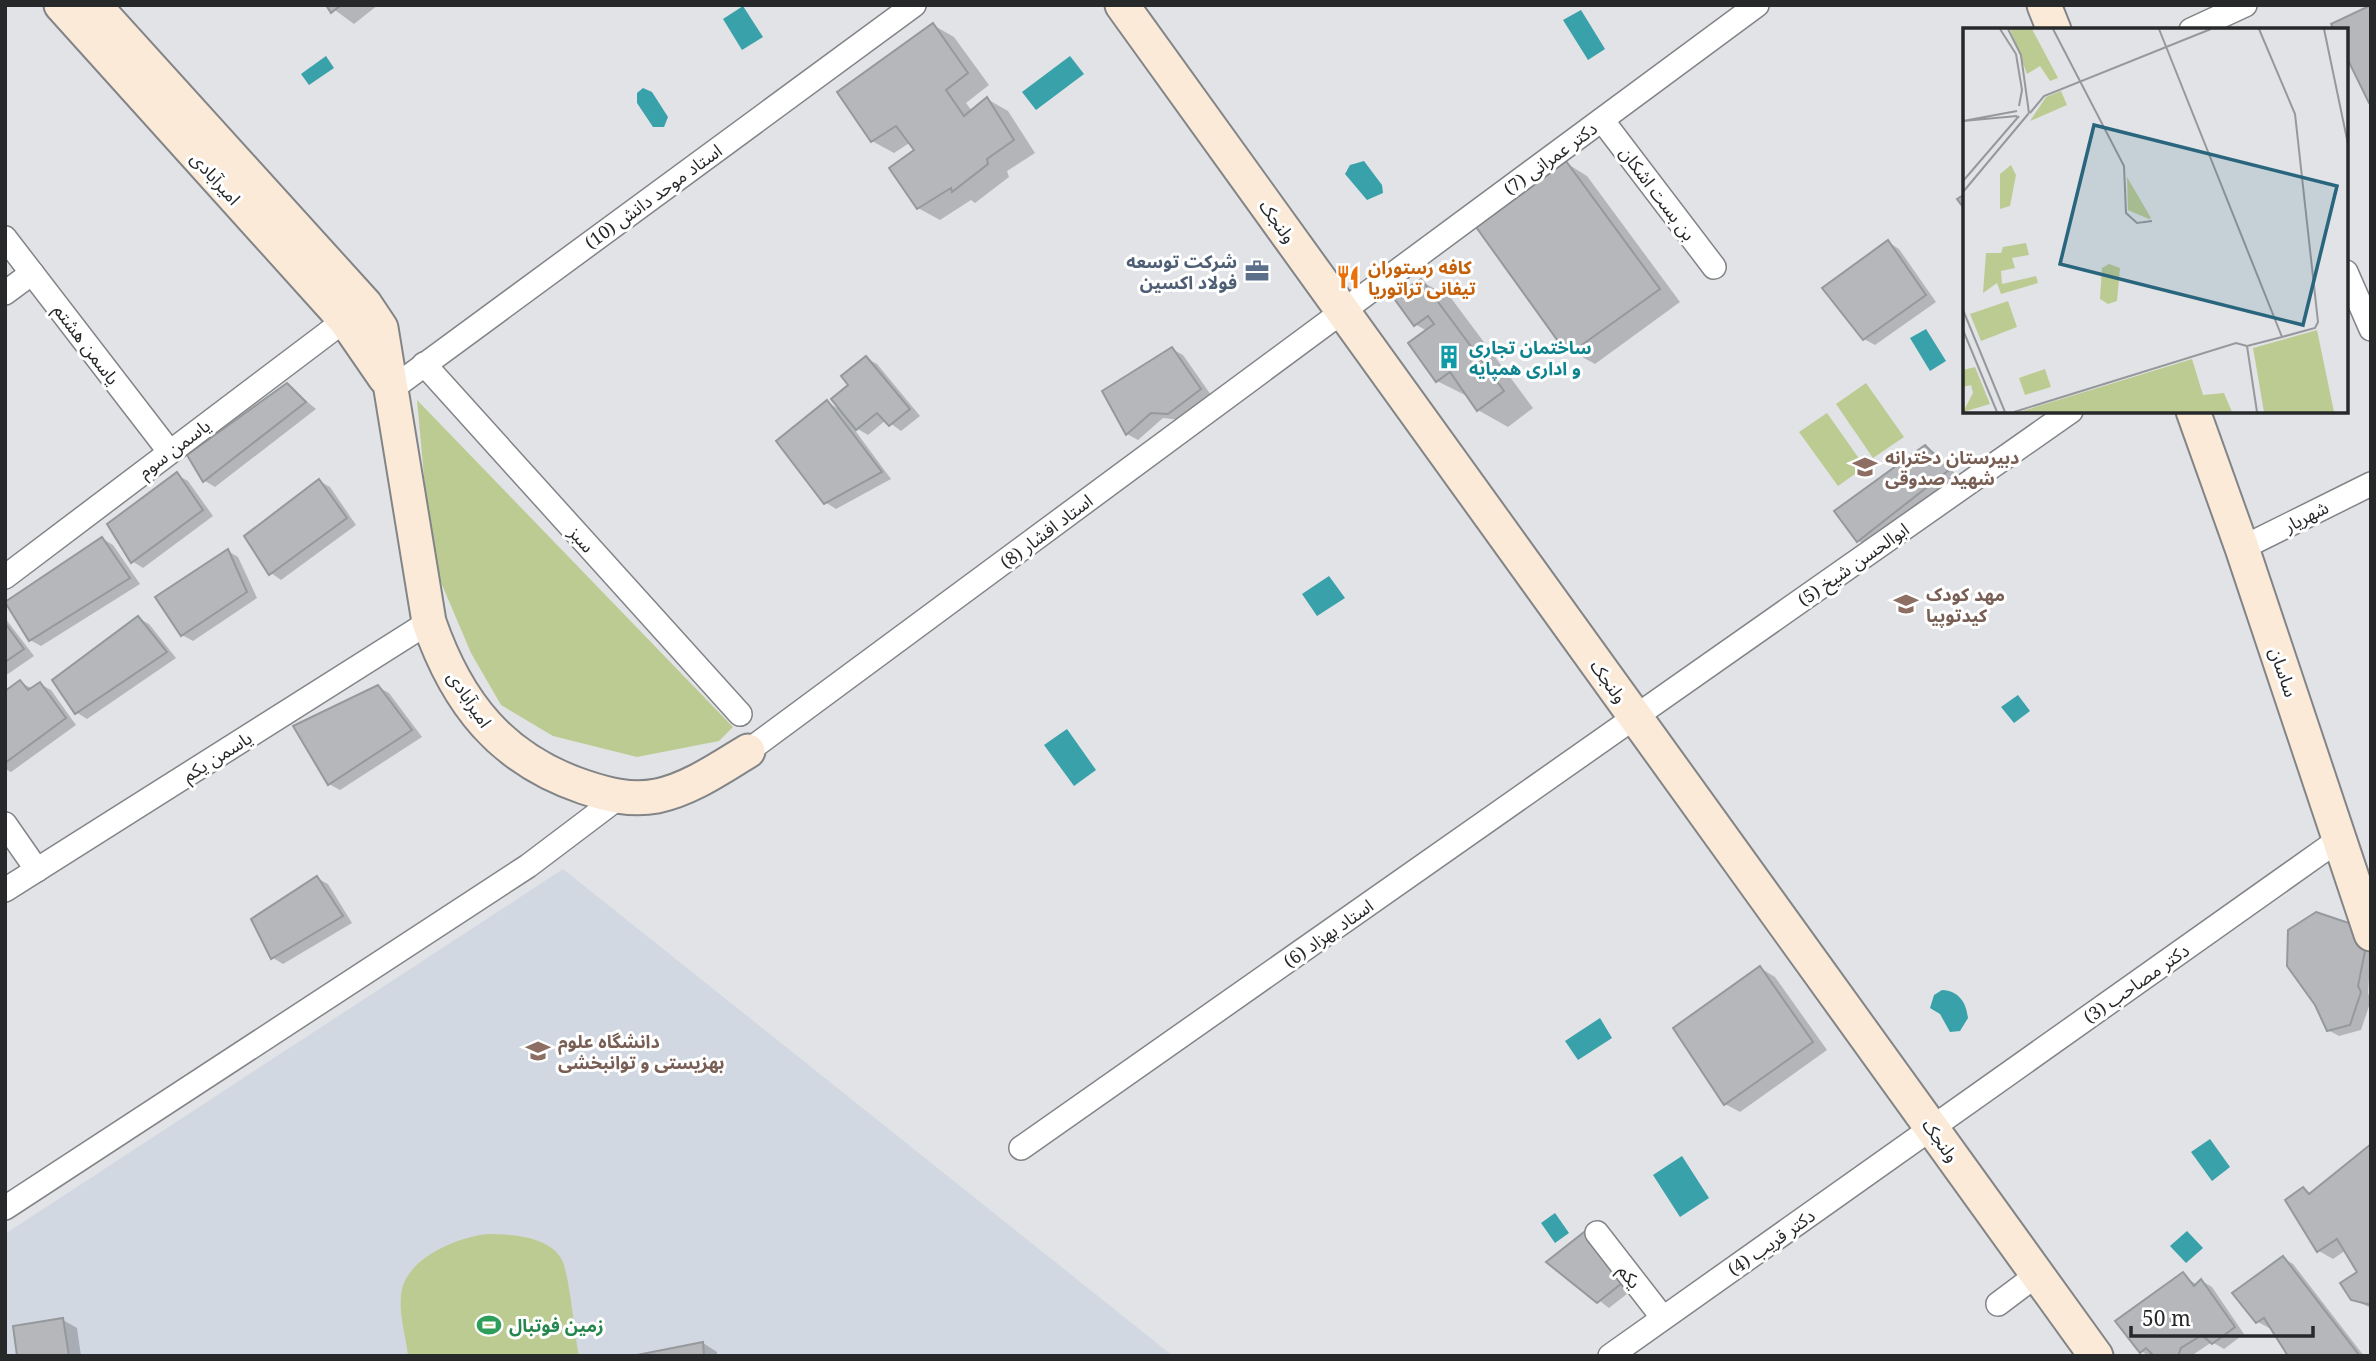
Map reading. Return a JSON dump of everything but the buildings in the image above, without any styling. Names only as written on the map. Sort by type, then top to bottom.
[{"type":"street","name":"استاد موحد دانش (10)","points":[[393,388],[914,5]]},
{"type":"street","name":"ولنجک","points":[[1122,5],[2096,1356]]},
{"type":"street","name":"دکتر عمرانی (7)","points":[[1343,311],[1757,5]]},
{"type":"street","points":[[2044,5],[2053,28]]},
{"type":"street","name":"امیرآبادی","points":[[79,9],[355,312],[393,388],[404,481],[429,622],[438,649],[458,686],[492,733],[515,755],[544,771],[618,798],[656,796],[684,787],[748,751]]},
{"type":"street","points":[[2197,28],[2238,13]]},
{"type":"street","name":"بن بست اشکان","points":[[1602,120],[1714,267]]},
{"type":"street","name":"یاسمن هشتم","points":[[5,237],[169,451]]},
{"type":"street","points":[[5,293],[32,272]]},
{"type":"street","points":[[2348,277],[2371,329]]},
{"type":"street","name":"استاد افشار (8)","points":[[748,751],[1343,311]]},
{"type":"street","name":"یاسمن سوم","points":[[5,577],[355,312]]},
{"type":"street","name":"سبز","points":[[424,364],[740,714]]},
{"type":"street","name":"ابوالحسن شیخ (5)","points":[[1635,717],[2068,413]]},
{"type":"street","name":"ساسان","points":[[2194,413],[2341,838],[2371,934]]},
{"type":"street","name":"شهریار","points":[[2242,548],[2371,484]]},
{"type":"street","name":"یاسمن یکم","points":[[5,890],[429,622]]},
{"type":"street","name":"استاد بهزاد (6)","points":[[1021,1149],[1635,717]]},
{"type":"street","points":[[5,1208],[528,866],[618,798]]},
{"type":"street","points":[[5,824],[37,870]]},
{"type":"street","name":"دکتر مصاحب (3)","points":[[1932,1128],[2341,838]]},
{"type":"street","name":"دکتر قریب (4)","points":[[1609,1356],[1932,1128]]},
{"type":"street","name":"یکم","points":[[1597,1233],[1663,1318]]},
{"type":"street","points":[[1998,1304],[2038,1274]]},
{"type":"shaded area","name":"دانشگاه علوم بهزیستی و توانبخشی","points":[[563,869],[1173,1356],[5,1356],[5,1234]]},
{"type":"green space","points":[[1866,383],[1904,437],[1873,458],[1836,404]]},
{"type":"green space","points":[[417,400],[733,727],[719,741],[637,757],[553,736],[501,705],[471,653],[440,580],[426,498]]},
{"type":"green space","points":[[1827,413],[1865,467],[1838,486],[1799,432]]},
{"type":"green space","name":"زمین فوتبال","points":[[488,1234],[539,1241],[556,1252],[562,1260],[579,1356],[408,1356],[401,1296],[411,1271],[421,1261],[447,1245]]},
{"type":"water","points":[[743,6],[763,37],[742,50],[723,19]]},
{"type":"water","points":[[1581,10],[1605,49],[1588,60],[1563,20]]},
{"type":"water","points":[[326,56],[334,68],[309,85],[301,74]]},
{"type":"water","points":[[1070,56],[1084,74],[1036,110],[1022,92]]},
{"type":"water","points":[[643,88],[652,92],[668,117],[664,127],[653,127],[637,103],[637,93]]},
{"type":"water","points":[[1364,161],[1382,185],[1383,193],[1367,200],[1345,174],[1350,165]]},
{"type":"water","points":[[1926,329],[1946,361],[1930,371],[1910,338]]},
{"type":"water","points":[[1329,576],[1345,598],[1317,616],[1302,594]]},
{"type":"water","points":[[2018,695],[2030,711],[2014,723],[2001,707]]},
{"type":"water","points":[[1067,729],[1096,770],[1074,786],[1044,745]]},
{"type":"water","points":[[1942,990],[1957,995],[1965,1007],[1968,1018],[1960,1031],[1950,1032],[1940,1014],[1930,1008],[1934,995]]},
{"type":"water","points":[[1600,1018],[1612,1038],[1578,1060],[1565,1041]]},
{"type":"water","points":[[2210,1139],[2230,1167],[2212,1181],[2191,1152]]},
{"type":"water","points":[[1682,1156],[1709,1198],[1680,1217],[1653,1175]]},
{"type":"water","points":[[1555,1213],[1569,1233],[1555,1243],[1541,1223]]},
{"type":"water","points":[[2187,1231],[2203,1248],[2186,1263],[2170,1246]]},
{"type":"place","name":"شرکت توسعه فولاد اکسین","points":[[1257,271]]},
{"type":"place","name":"کافه رستوران تیفانی تراتوریا","points":[[1348,277]]},
{"type":"place","name":"ساختمان تجاری و اداری همپایه","points":[[1449,357]]},
{"type":"place","name":"دبیرستان دخترانه شهید صدوقی","points":[[1865,467]]},
{"type":"place","name":"مهد کودک کیدتوپیا","points":[[1906,604]]},
{"type":"place","name":"دانشگاه علوم بهزیستی و توانبخشی","points":[[538,1051]]},
{"type":"place","name":"زمین فوتبال","points":[[489,1325]]}]
